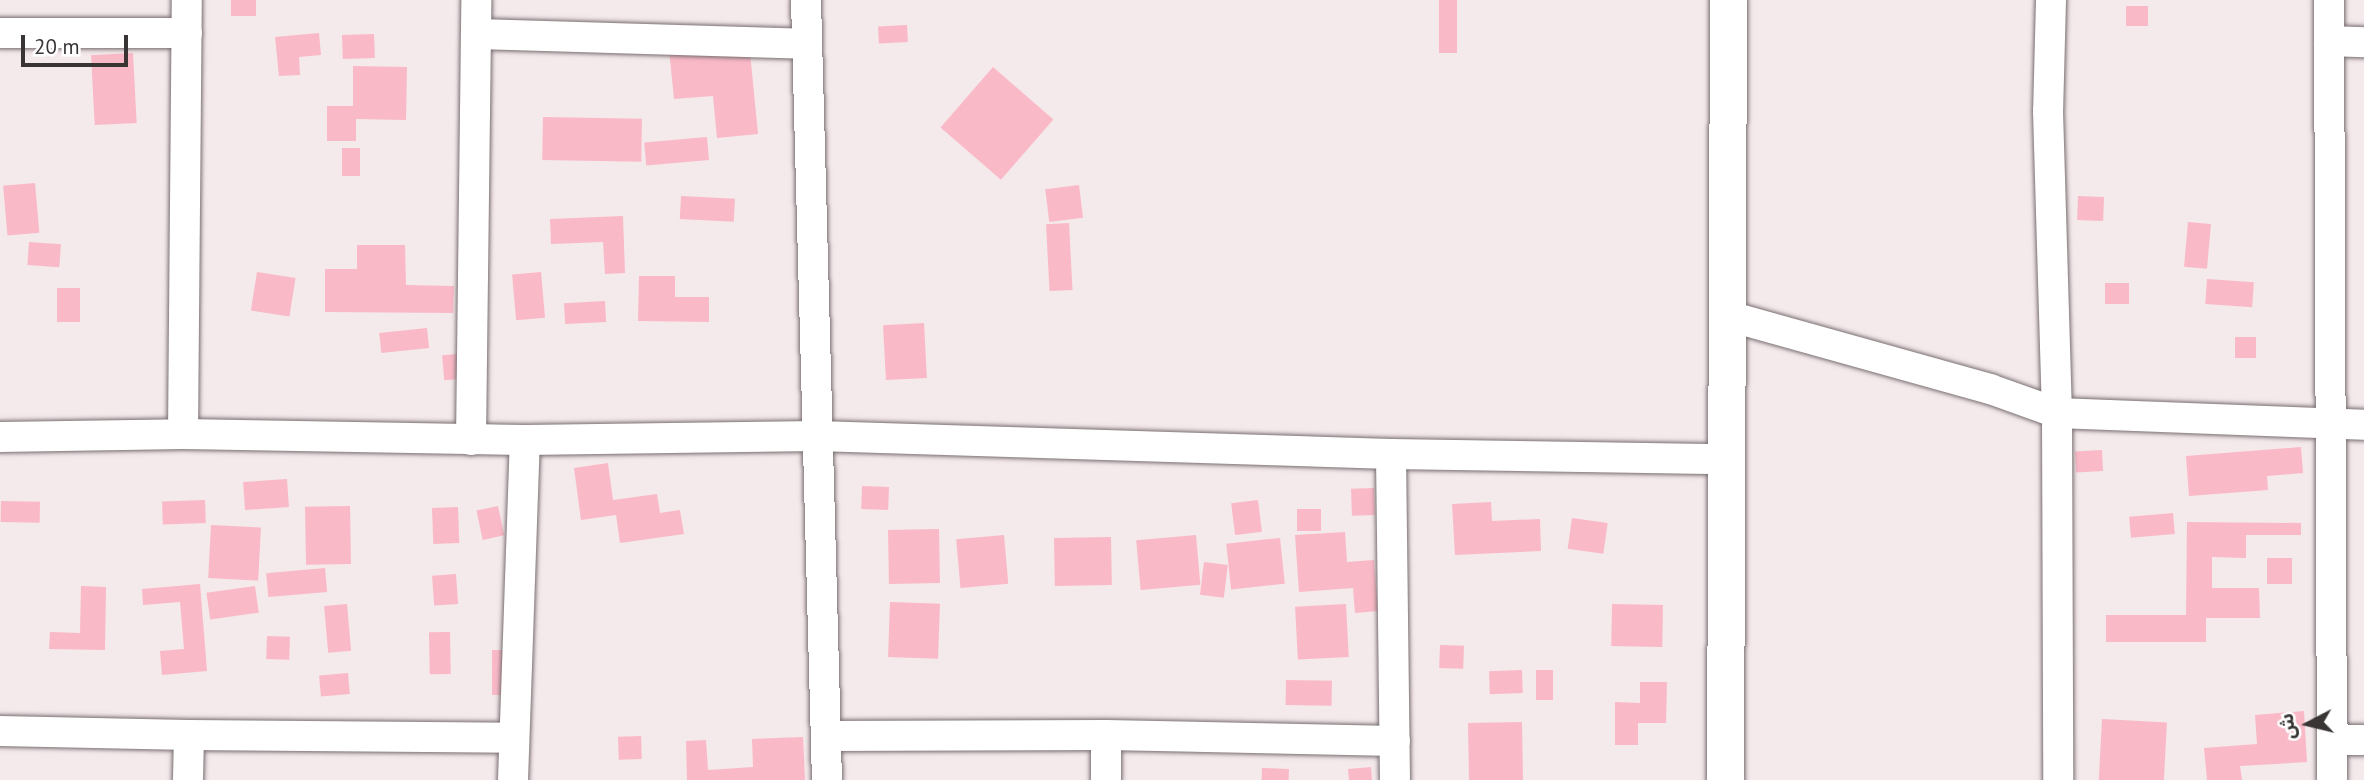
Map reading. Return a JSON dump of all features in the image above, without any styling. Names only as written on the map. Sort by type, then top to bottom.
[{"type":"street","points":[[183,434],[187,0]]},
{"type":"street","points":[[471,440],[476,0]]},
{"type":"street","points":[[806,0],[827,780]]},
{"type":"street","points":[[1725,780],[1728,0]]},
{"type":"street","points":[[2052,0],[2048,111],[2057,413],[2058,780]]},
{"type":"street","points":[[2329,0],[2332,780]]},
{"type":"street","points":[[0,33],[187,33]]},
{"type":"street","points":[[476,34],[806,44]]},
{"type":"street","points":[[2329,41],[2364,42]]},
{"type":"street","points":[[1726,315],[1990,389],[2057,413],[2364,425]]},
{"type":"street","points":[[0,437],[183,434],[525,440],[817,436],[1391,454],[1726,459]]},
{"type":"street","points":[[513,780],[525,440]]},
{"type":"street","points":[[1391,454],[1395,780]]},
{"type":"street","points":[[0,731],[514,738]]},
{"type":"street","points":[[188,780],[189,735]]},
{"type":"street","points":[[827,736],[1106,735],[1395,741]]},
{"type":"street","points":[[1105,780],[1106,735]]},
{"type":"street","points":[[2333,739],[2364,740]]},
{"type":"building","points":[[231,0],[256,0],[256,16],[231,16]]},
{"type":"building","points":[[1439,0],[1457,0],[1457,53],[1439,53]]},
{"type":"building","points":[[2126,6],[2148,6],[2148,26],[2126,26]]},
{"type":"building","points":[[907,25],[908,42],[879,43],[878,27]]},
{"type":"building","points":[[319,33],[321,55],[299,57],[300,75],[279,76],[275,37]]},
{"type":"building","points":[[374,34],[375,58],[343,59],[342,35]]},
{"type":"building","points":[[749,42],[758,134],[717,138],[713,96],[674,99],[669,49]]},
{"type":"building","points":[[133,53],[137,123],[95,125],[91,55]]},
{"type":"building","points":[[353,66],[407,67],[406,120],[356,119],[356,141],[327,141],[327,106],[353,106]]},
{"type":"building","points":[[993,67],[1053,119],[1001,180],[941,127]]},
{"type":"building","points":[[543,117],[642,119],[641,162],[542,160]]},
{"type":"building","points":[[707,137],[709,160],[646,165],[644,142]]},
{"type":"building","points":[[342,148],[360,148],[360,176],[342,176]]},
{"type":"building","points":[[35,183],[39,233],[7,236],[3,186]]},
{"type":"building","points":[[1079,185],[1083,218],[1049,222],[1045,189]]},
{"type":"building","points":[[681,196],[735,199],[734,222],[680,219]]},
{"type":"building","points":[[2078,196],[2104,197],[2103,221],[2077,220]]},
{"type":"building","points":[[623,216],[625,273],[605,274],[603,242],[551,244],[550,219]]},
{"type":"building","points":[[2188,222],[2211,224],[2207,269],[2184,267]]},
{"type":"building","points":[[1069,223],[1073,290],[1050,291],[1046,224]]},
{"type":"building","points":[[29,242],[61,244],[59,267],[27,265]]},
{"type":"building","points":[[357,245],[405,245],[406,285],[454,286],[453,313],[325,312],[325,269],[357,269]]},
{"type":"building","points":[[257,272],[296,278],[289,317],[251,311]]},
{"type":"building","points":[[541,272],[545,318],[516,320],[512,275]]},
{"type":"building","points":[[639,276],[675,276],[675,297],[709,297],[709,322],[638,321]]},
{"type":"building","points":[[2207,279],[2254,282],[2252,307],[2205,304]]},
{"type":"building","points":[[2105,283],[2129,283],[2129,304],[2105,304]]},
{"type":"building","points":[[57,288],[80,288],[80,322],[57,322]]},
{"type":"building","points":[[605,301],[606,322],[565,324],[564,303]]},
{"type":"building","points":[[924,323],[927,378],[886,380],[883,325]]},
{"type":"building","points":[[427,328],[429,348],[381,353],[379,333]]},
{"type":"building","points":[[2235,337],[2256,337],[2256,358],[2235,358]]},
{"type":"building","points":[[469,353],[471,378],[444,380],[442,355]]},
{"type":"building","points":[[2301,447],[2303,473],[2267,476],[2268,490],[2189,496],[2186,456]]},
{"type":"building","points":[[2102,450],[2103,471],[2076,472],[2075,451]]},
{"type":"building","points":[[608,463],[613,500],[657,494],[660,513],[680,510],[684,534],[620,543],[616,515],[581,520],[574,468]]},
{"type":"building","points":[[287,479],[289,507],[245,510],[243,482]]},
{"type":"building","points":[[862,486],[889,487],[888,510],[861,509]]},
{"type":"building","points":[[1374,488],[1375,515],[1352,516],[1351,489]]},
{"type":"building","points":[[205,500],[206,523],[163,524],[162,502]]},
{"type":"building","points":[[1258,500],[1262,532],[1235,535],[1231,503]]},
{"type":"building","points":[[1,501],[40,502],[40,523],[1,522]]},
{"type":"building","points":[[1491,502],[1492,521],[1540,519],[1541,551],[1455,555],[1452,504]]},
{"type":"building","points":[[350,506],[351,564],[306,565],[305,507]]},
{"type":"building","points":[[498,506],[504,535],[483,540],[476,511]]},
{"type":"building","points":[[458,507],[459,543],[433,544],[432,508]]},
{"type":"building","points":[[1297,509],[1321,509],[1321,531],[1297,531]]},
{"type":"building","points":[[2173,513],[2175,534],[2131,538],[2129,517]]},
{"type":"building","points":[[1572,518],[1608,523],[1603,554],[1568,549]]},
{"type":"building","points":[[2187,522],[2301,523],[2301,535],[2246,535],[2246,558],[2212,557],[2212,588],[2259,588],[2260,618],[2206,618],[2206,642],[2106,642],[2106,615],[2186,615]]},
{"type":"building","points":[[211,525],[261,528],[258,581],[208,578]]},
{"type":"building","points":[[939,529],[940,583],[889,584],[888,530]]},
{"type":"building","points":[[1345,532],[1347,562],[1374,560],[1378,611],[1355,613],[1353,588],[1299,592],[1295,535]]},
{"type":"building","points":[[1004,535],[1008,584],[960,588],[956,539]]},
{"type":"building","points":[[1196,535],[1200,585],[1141,590],[1136,540]]},
{"type":"building","points":[[1111,537],[1112,585],[1055,586],[1054,538]]},
{"type":"building","points":[[1280,538],[1285,584],[1231,589],[1226,544]]},
{"type":"building","points":[[2267,558],[2292,558],[2292,584],[2267,584]]},
{"type":"building","points":[[1204,562],[1228,565],[1224,598],[1200,595]]},
{"type":"building","points":[[325,568],[327,592],[268,597],[266,573]]},
{"type":"building","points":[[456,574],[458,604],[434,606],[432,576]]},
{"type":"building","points":[[200,584],[207,671],[162,675],[160,651],[184,649],[180,602],[143,605],[142,589]]},
{"type":"building","points":[[81,586],[106,587],[105,650],[49,649],[50,632],[80,633]]},
{"type":"building","points":[[255,586],[259,613],[210,620],[206,593]]},
{"type":"building","points":[[890,602],[940,604],[938,659],[888,657]]},
{"type":"building","points":[[347,604],[351,651],[328,653],[324,606]]},
{"type":"building","points":[[1346,604],[1349,657],[1298,660],[1295,607]]},
{"type":"building","points":[[1612,604],[1663,605],[1662,647],[1611,646]]},
{"type":"building","points":[[429,632],[450,632],[451,674],[430,674]]},
{"type":"building","points":[[267,636],[290,637],[289,660],[266,659]]},
{"type":"building","points":[[1440,645],[1464,646],[1463,669],[1439,668]]},
{"type":"building","points":[[492,650],[513,650],[513,695],[492,695]]},
{"type":"building","points":[[1522,670],[1523,693],[1490,694],[1489,671]]},
{"type":"building","points":[[1536,670],[1553,670],[1553,700],[1536,700]]},
{"type":"building","points":[[348,673],[350,694],[321,696],[319,676]]},
{"type":"building","points":[[1286,680],[1332,681],[1332,706],[1286,705]]},
{"type":"building","points":[[1640,682],[1667,682],[1666,723],[1638,723],[1638,745],[1615,745],[1615,702],[1640,703]]},
{"type":"building","points":[[2304,711],[2307,762],[2240,766],[2242,780],[2207,780],[2204,748],[2257,744],[2255,715]]},
{"type":"building","points":[[2102,719],[2167,722],[2164,780],[2099,780]]},
{"type":"building","points":[[1522,722],[1523,780],[1469,780],[1468,723]]},
{"type":"building","points":[[641,736],[642,759],[619,760],[618,737]]},
{"type":"building","points":[[803,737],[805,780],[687,780],[686,741],[706,740],[708,770],[753,767],[752,739]]},
{"type":"building","points":[[1371,767],[1372,780],[1349,780],[1348,769]]},
{"type":"building","points":[[1262,768],[1289,769],[1289,780],[1262,780]]}]
